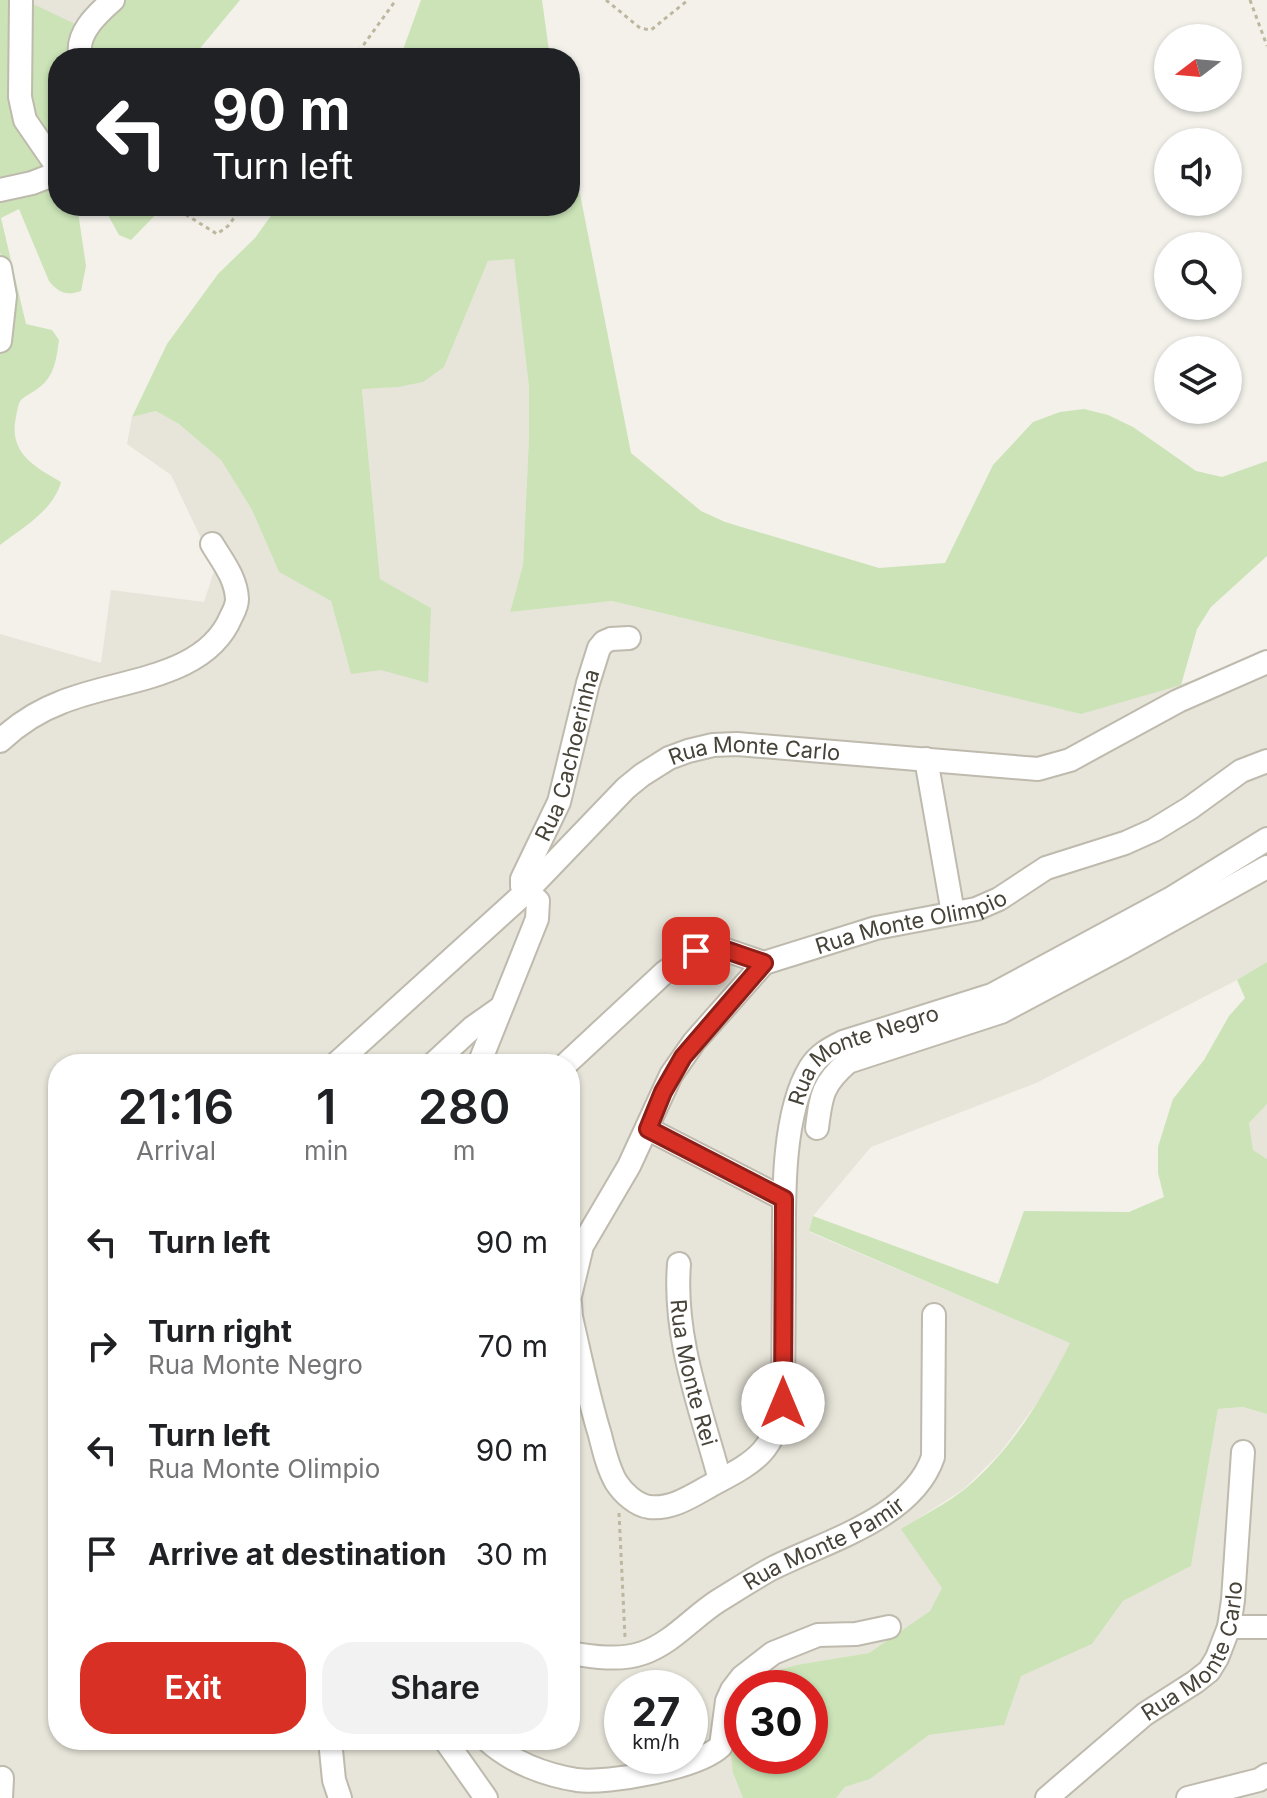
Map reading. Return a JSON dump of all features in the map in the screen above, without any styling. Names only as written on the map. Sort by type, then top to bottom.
[{"type":"street","points":[[21,0],[20,97],[25,120],[48,155]]},
{"type":"street","points":[[80,48],[89,26],[113,0]]},
{"type":"street","points":[[0,190],[32,183],[48,175]]},
{"type":"street","points":[[0,268],[5,296],[0,341]]},
{"type":"street","points":[[0,741],[37,713],[64,701],[180,666],[208,650],[226,630],[237,603],[233,578],[212,544]]},
{"type":"street","name":"Rua Cachoerinha","points":[[527,891],[522,886],[522,879],[559,802],[599,648],[611,639],[629,638]]},
{"type":"street","name":"Rua Monte Carlo","points":[[347,1054],[527,891],[626,788],[669,758],[713,745],[737,744],[1020,769],[1055,766],[1178,701],[1267,662]]},
{"type":"street","points":[[926,759],[953,913]]},
{"type":"street","name":"Rua Monte Olimpio","points":[[764,963],[861,932],[989,904],[1046,868],[1125,843],[1154,830],[1241,771],[1267,761]]},
{"type":"street","name":"Rua Monte Negro","points":[[617,1482],[640,1505],[675,1504],[756,1460],[778,1429],[783,1403],[784,1199],[793,1113],[806,1076],[823,1052],[843,1042],[992,995],[1170,899],[1267,839]]},
{"type":"street","points":[[817,1128],[820,1096],[830,1077],[848,1062],[1001,1012],[1267,867]]},
{"type":"street","points":[[483,1054],[539,912],[538,901],[527,891]]},
{"type":"street","points":[[577,1054],[665,972],[696,951],[720,948],[764,963],[683,1057],[580,1254]]},
{"type":"street","points":[[444,1054],[500,1008]]},
{"type":"street","points":[[648,1129],[784,1199]]},
{"type":"street","name":"Rua Monte Rei","points":[[679,1264],[676,1298],[680,1330],[720,1480]]},
{"type":"street","name":"Rua Monte Pamir","points":[[580,1654],[625,1657],[644,1653],[667,1640],[717,1602],[772,1569],[859,1529],[904,1498],[929,1470],[933,1457],[934,1315]]},
{"type":"street","points":[[580,1356],[607,1460],[617,1482]]},
{"type":"street","name":"Rua Monte Carlo","points":[[1047,1798],[1145,1714],[1209,1671],[1217,1658],[1229,1627],[1233,1600],[1243,1452]]},
{"type":"street","points":[[498,1750],[533,1768],[578,1780],[637,1775],[676,1767],[704,1758],[721,1746],[727,1701],[732,1690],[742,1677],[773,1653],[818,1635],[856,1634],[889,1627]]},
{"type":"street","points":[[1229,1627],[1267,1627]]},
{"type":"street","points":[[330,1750],[332,1792]]},
{"type":"street","points":[[452,1750],[486,1798]]},
{"type":"street","points":[[1188,1798],[1259,1780],[1267,1775]]},
{"type":"path","points":[[361,48],[396,0]]},
{"type":"path","points":[[606,0],[640,28],[651,30],[688,0]]},
{"type":"path","points":[[1250,0],[1267,46]]},
{"type":"path","points":[[188,216],[217,234],[236,216]]},
{"type":"path","points":[[617,1482],[625,1657]]},
{"type":"shaded area","points":[[25,0],[101,0],[75,25]]},
{"type":"shaded area","points":[[514,259],[529,387],[529,437],[523,565],[510,612],[612,601],[1081,714],[1267,658],[1267,962],[1036,1083],[871,1147],[813,1216],[809,1232],[1071,1343],[1048,1388],[1000,1453],[964,1489],[902,1529],[942,1588],[930,1611],[869,1653],[779,1670],[724,1670],[724,1774],[733,1774],[743,1798],[0,1798],[0,634],[101,663],[111,590],[204,602],[215,568],[171,475],[127,444],[132,417],[156,411],[179,424],[221,460],[252,510],[279,572],[331,601],[351,674],[431,608],[380,579],[362,388],[398,387],[444,367],[488,261]]},
{"type":"shaded area","points":[[1267,1104],[1267,1159],[1253,1150],[1249,1123]]},
{"type":"shaded area","points":[[1243,1407],[1267,1414],[1267,1798],[836,1798],[845,1787],[870,1779],[929,1735],[1003,1725],[1020,1676],[1092,1644],[1123,1601],[1191,1566],[1218,1409]]},
{"type":"green space","points":[[0,0],[25,0],[75,24],[101,0],[240,0],[200,48],[48,48],[48,216],[79,216],[86,266],[81,291],[63,292],[49,281],[19,209],[1,218],[26,324],[52,330],[59,340],[54,368],[48,379],[19,403],[16,440],[33,464],[61,482],[44,510],[0,545],[0,352],[9,286],[0,252]]},
{"type":"green space","points":[[421,0],[542,0],[549,48],[404,48]]},
{"type":"green space","points":[[580,194],[631,453],[701,511],[725,522],[879,568],[945,563],[993,465],[1033,422],[1060,412],[1084,409],[1108,415],[1133,427],[1196,471],[1222,477],[1267,461],[1267,556],[1211,607],[1197,629],[1181,685],[1081,714],[612,601],[510,612],[523,565],[529,387],[514,259],[488,261],[444,367],[423,382],[362,389],[380,579],[431,608],[428,683],[381,670],[351,674],[331,601],[279,572],[252,510],[221,460],[179,424],[156,411],[132,417],[167,344],[218,274],[255,238],[271,216],[580,216]]},
{"type":"green space","points":[[109,216],[154,216],[131,240],[119,235]]},
{"type":"green space","points":[[1267,962],[1267,1104],[1249,1123],[1253,1150],[1267,1159],[1267,1414],[1243,1407],[1218,1409],[1191,1566],[1123,1601],[1092,1644],[1021,1676],[1004,1725],[929,1735],[870,1779],[845,1787],[836,1798],[743,1798],[733,1774],[828,1774],[828,1670],[779,1670],[869,1653],[930,1611],[942,1588],[901,1529],[958,1494],[997,1458],[1037,1402],[1070,1343],[809,1231],[813,1216],[998,1284],[1024,1211],[1129,1212],[1164,1197],[1158,1173],[1158,1147],[1173,1099],[1204,1060],[1229,1016],[1245,998],[1237,980]]},
{"type":"route","points":[[696,951],[720,948],[764,963],[683,1057],[671,1075],[648,1129],[784,1199],[783,1403]]}]
